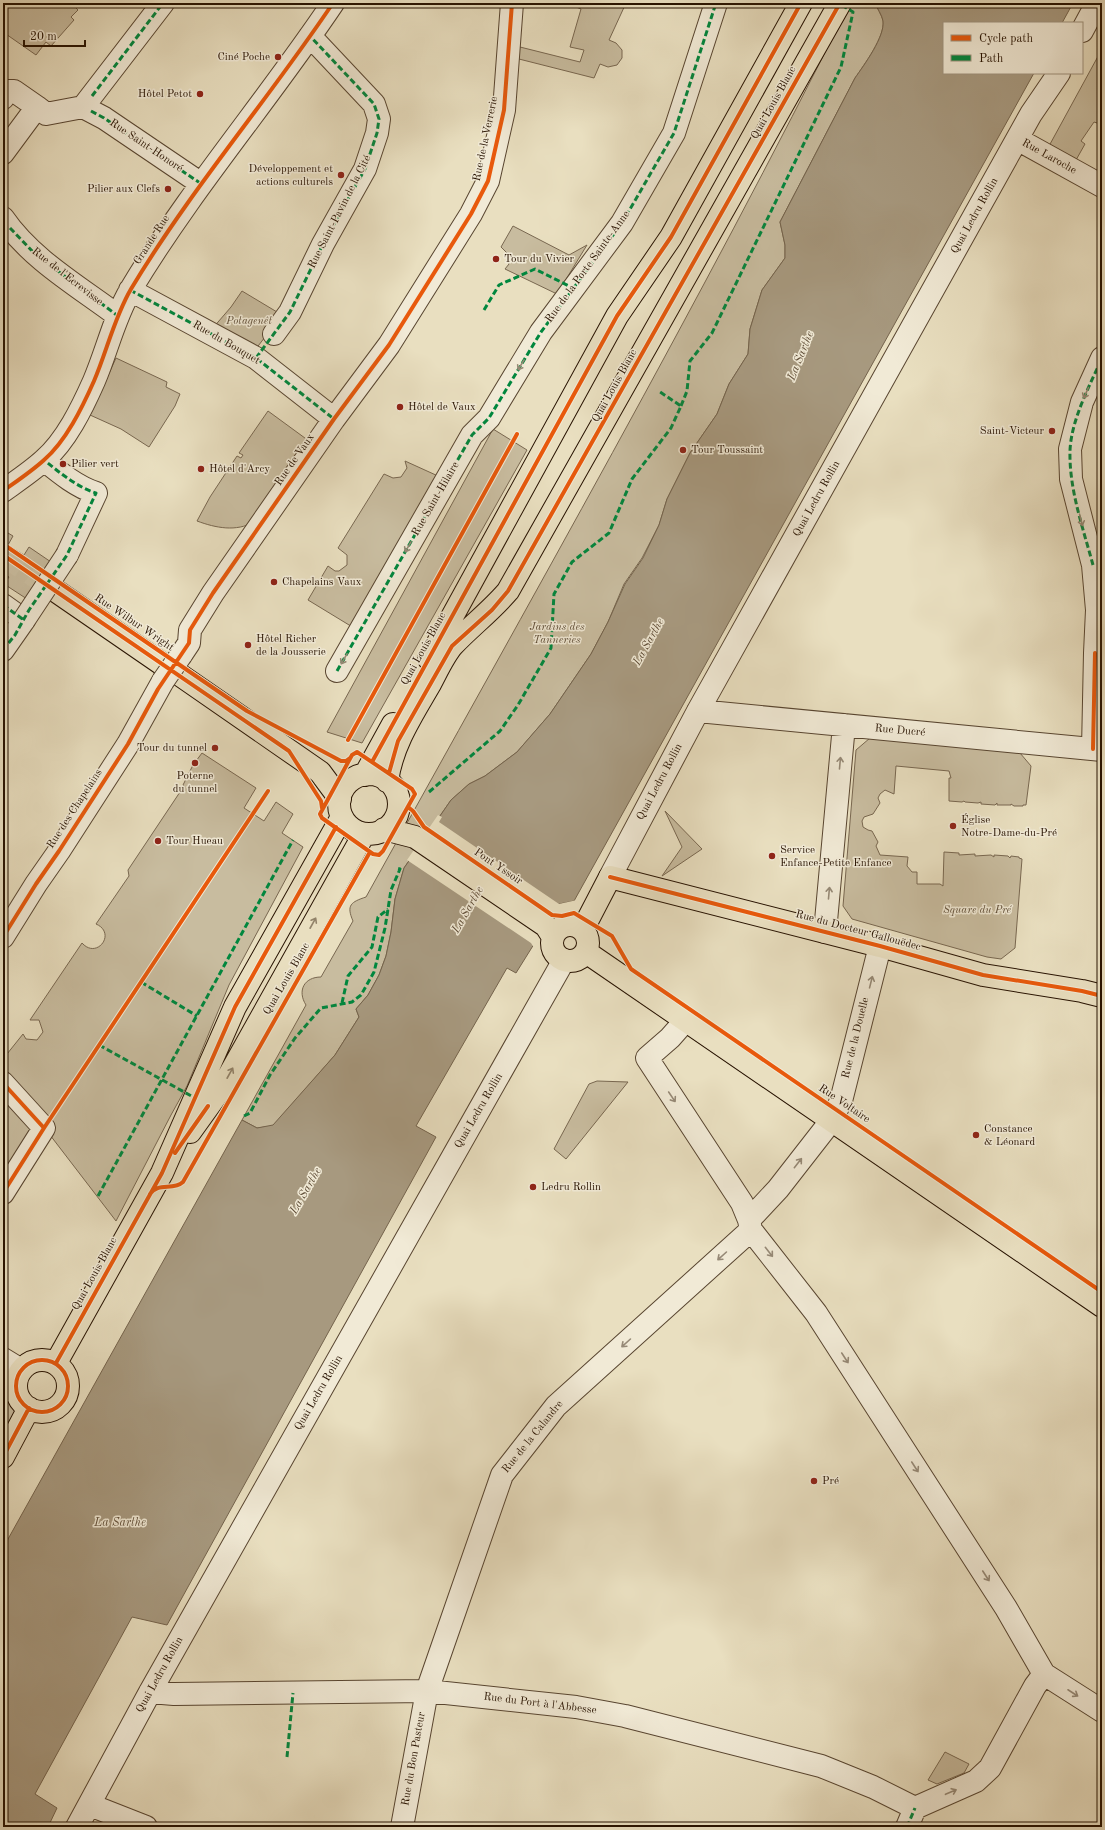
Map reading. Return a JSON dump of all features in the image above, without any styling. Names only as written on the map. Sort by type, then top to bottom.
[{"type":"main road","name":"Quai Louis Blanc","points":[[56,1363],[162,1173],[235,1007],[341,808],[346,785],[360,777],[616,316],[671,237],[801,3]]},
{"type":"main road","name":"Quai Louis Blanc","points":[[389,773],[398,741],[452,646],[492,610],[508,591],[840,3]]},
{"type":"main road","name":"Rue Wilbur Wright","points":[[53,589],[172,669],[320,772],[341,808]]},
{"type":"main road","name":"Rue Wilbur Wright","points":[[320,772],[360,777]]},
{"type":"main road","points":[[341,808],[349,826],[395,827],[397,795],[389,773],[377,776],[360,777]]},
{"type":"main road","name":"Quai Louis Blanc","points":[[162,1173],[223,1086],[395,827]]},
{"type":"main road","name":"Pont Yssoir","points":[[395,827],[553,930]]},
{"type":"main road","name":"Quai Ledru Rollin","points":[[583,929],[610,877]]},
{"type":"main road","name":"Rue du Docteur Gallouëdec","points":[[610,877],[880,946],[983,975],[1082,991],[1102,996]]},
{"type":"main road","points":[[573,924],[583,929],[589,940],[586,952],[576,960],[564,960],[554,952],[552,943],[553,930],[573,924]]},
{"type":"main road","name":"Rue Voltaire","points":[[586,952],[1102,1306]]},
{"type":"main road","points":[[37,1360],[47,1360],[56,1363],[67,1376],[68,1388],[65,1399],[52,1410],[40,1412],[29,1408],[21,1401],[17,1392],[16,1380],[12,1365],[26,1365],[37,1360]]},
{"type":"main road","points":[[3,1456],[29,1408]]},
{"type":"street","points":[[3,98],[8,91],[14,91],[46,114],[89,105],[163,3]]},
{"type":"street","name":"Grande Rue","points":[[3,491],[44,460],[57,446],[76,417],[94,381],[118,316],[130,290],[200,183],[333,3]]},
{"type":"street","name":"Rue de la Verrerie","points":[[427,287],[471,214],[488,181],[504,110],[512,3]]},
{"type":"street","name":"Rue de la Porte Sainte-Anne","points":[[540,332],[622,223],[674,133],[716,3]]},
{"type":"street","points":[[1083,29],[1097,3]]},
{"type":"street","name":"Rue Saint-Pavin de la Cité","points":[[266,345],[290,312],[323,244],[365,169],[377,133],[379,119],[374,104],[310,36]]},
{"type":"street","name":"Quai Ledru Rollin","points":[[610,877],[698,711],[1017,139],[1031,114],[1058,74]]},
{"type":"street","name":"Rue Saint-Honoré","points":[[89,105],[104,118],[200,183]]},
{"type":"street","points":[[3,153],[37,108]]},
{"type":"street","name":"Rue Laroche","points":[[1017,139],[1102,186]]},
{"type":"street","name":"Rue de l'Ecrevisse","points":[[7,223],[35,254],[118,316]]},
{"type":"street","name":"Rue de Vaux","points":[[172,669],[189,643],[190,630],[213,593],[334,419],[389,345],[427,287]]},
{"type":"street","name":"Rue du Bouquet","points":[[130,290],[266,345],[334,419]]},
{"type":"street","name":"Rue Saint-Hilaire","points":[[338,671],[472,436],[489,418],[540,332]]},
{"type":"street","points":[[1097,750],[1095,653],[1097,564],[1071,479],[1070,449],[1082,402],[1102,358]]},
{"type":"street","points":[[3,650],[67,555],[96,493],[89,491],[58,472],[44,460]]},
{"type":"street","points":[[3,605],[24,620]]},
{"type":"street","name":"Rue des Chapelains","points":[[3,937],[128,744],[172,669]]},
{"type":"street","name":"Rue Ducré","points":[[698,711],[1097,750]]},
{"type":"street","points":[[826,932],[844,725]]},
{"type":"street","name":"Rue de la Douelle","points":[[750,1225],[831,1121],[840,1101],[880,946]]},
{"type":"street","name":"Quai Ledru Rollin","points":[[78,1827],[150,1692],[564,960]]},
{"type":"street","points":[[685,1020],[670,1038],[647,1058],[742,1203],[750,1225],[816,1313],[1006,1608],[1044,1674],[1102,1711]]},
{"type":"street","points":[[3,1083],[44,1128],[3,1193]]},
{"type":"street","name":"Rue de la Calandre","points":[[427,1691],[502,1475],[556,1406],[750,1225]]},
{"type":"street","points":[[911,1817],[976,1781],[990,1768],[1035,1686],[1044,1674]]},
{"type":"street","name":"Rue du Port à l'Abbesse","points":[[150,1692],[174,1694],[427,1691],[576,1707],[625,1716],[821,1766],[873,1787],[911,1817]]},
{"type":"street","name":"Rue du Bon Pasteur","points":[[402,1827],[427,1691]]},
{"type":"street","points":[[90,1805],[146,1827]]},
{"type":"green space","points":[[3,3],[71,3],[78,10],[71,17],[74,20],[51,46],[46,42],[36,55],[3,32]]},
{"type":"green space","points":[[566,3],[626,3],[609,40],[616,43],[622,50],[622,58],[617,65],[608,67],[600,64],[594,78],[515,58],[516,46],[580,62],[584,50],[570,47],[581,9]]},
{"type":"green space","name":"Jardins des Tanneries","points":[[850,3],[875,3],[883,20],[883,26],[878,42],[855,78],[780,222],[785,245],[785,258],[762,290],[750,329],[748,354],[729,384],[717,414],[690,453],[667,499],[659,525],[642,558],[624,584],[608,622],[591,654],[550,714],[517,752],[485,776],[469,784],[451,800],[404,868],[395,899],[386,956],[379,975],[368,995],[356,1009],[359,1017],[335,1055],[273,1126],[257,1128],[242,1120],[306,1005],[303,1000],[302,990],[306,982],[310,979],[321,977],[353,921],[350,911],[351,905],[366,897],[551,564],[733,229]]},
{"type":"green space","points":[[1102,49],[1102,114],[1097,123],[1094,122],[1081,141],[1085,144],[1076,160],[1049,146]]},
{"type":"green space","points":[[513,226],[569,255],[587,245],[557,294],[505,269],[509,264],[507,253],[501,247]]},
{"type":"green space","name":"Potagenêt","points":[[242,291],[282,315],[255,350],[212,329],[231,307]]},
{"type":"green space","points":[[116,358],[167,382],[166,387],[180,394],[175,406],[149,447],[121,429],[90,415]]},
{"type":"green space","points":[[268,411],[309,441],[254,522],[240,527],[226,528],[211,526],[197,521],[210,497],[237,456],[241,458],[243,455],[239,453]]},
{"type":"green space","points":[[493,429],[527,450],[362,743],[327,732]]},
{"type":"green space","points":[[405,461],[438,476],[354,628],[308,600],[328,566],[335,571],[339,571],[347,565],[347,555],[338,548],[384,474],[393,478],[401,477],[407,468]]},
{"type":"green space","points":[[3,530],[13,536],[8,545],[24,555],[29,547],[51,562],[42,576],[37,572],[32,580],[37,584],[27,599],[4,584],[9,577],[3,573]]},
{"type":"green space","name":"Square du Pré","points":[[870,738],[1020,753],[1031,766],[1026,805],[1014,806],[1011,804],[997,805],[997,803],[995,805],[981,804],[981,802],[949,801],[949,778],[951,778],[949,771],[896,766],[894,794],[885,790],[880,794],[878,798],[880,803],[873,814],[864,817],[862,821],[863,827],[872,831],[878,842],[876,846],[880,855],[908,857],[907,866],[912,872],[917,872],[917,884],[940,884],[943,886],[944,852],[959,853],[959,855],[975,854],[975,856],[991,855],[994,857],[994,855],[1008,856],[1010,858],[1011,856],[1022,859],[1015,948],[1001,959],[987,957],[852,919],[843,906],[856,750]]},
{"type":"green space","points":[[202,753],[256,788],[244,808],[264,821],[276,802],[293,814],[282,833],[303,847],[229,985],[187,1086],[116,1221],[50,1135],[3,1193],[3,1059],[23,1034],[26,1039],[37,1040],[43,1032],[39,1020],[30,1020],[82,943],[93,948],[99,947],[102,943],[105,938],[105,933],[102,928],[96,924],[129,876],[128,870],[184,786],[183,785],[193,765]]},
{"type":"green space","points":[[665,811],[702,849],[662,876],[682,847]]},
{"type":"green space","points":[[597,1081],[628,1082],[566,1159],[554,1149],[589,1084]]},
{"type":"green space","points":[[3,1359],[18,1375],[16,1386],[21,1401],[3,1433]]},
{"type":"green space","points":[[945,1752],[969,1764],[964,1773],[937,1784],[928,1780]]},
{"type":"water","name":"La Sarthe","points":[[875,3],[1073,3],[1063,22],[943,22],[943,74],[1033,74],[574,901],[559,904],[516,973],[507,968],[416,1126],[436,1137],[167,1625],[132,1617],[35,1794],[57,1808],[48,1827],[3,1827],[3,1548],[242,1120],[257,1128],[273,1125],[335,1055],[359,1017],[356,1009],[368,995],[379,975],[386,956],[395,899],[404,868],[451,800],[469,784],[485,776],[517,752],[550,714],[591,654],[608,622],[625,584],[643,558],[659,525],[667,499],[690,453],[717,414],[729,384],[748,354],[750,329],[762,290],[785,258],[785,245],[780,222],[855,78],[873,51],[881,35],[883,21]]},
{"type":"pier","points":[[438,815],[442,817],[439,822],[559,904],[577,900],[575,903],[560,906],[534,948],[531,943],[407,860]]},
{"type":"tunnel","points":[[3,555],[53,589]]},
{"type":"marked path","points":[[92,96],[163,3]]},
{"type":"marked path","points":[[337,671],[472,435],[489,418],[541,332],[622,223],[674,133],[716,3]]},
{"type":"marked path","points":[[681,406],[687,391],[690,361],[712,333],[841,67],[853,12],[840,4]]},
{"type":"marked path","points":[[256,358],[290,312],[323,244],[365,169],[377,133],[379,119],[374,104],[310,36]]},
{"type":"marked path","points":[[91,111],[104,118],[200,183]]},
{"type":"marked path","points":[[10,228],[35,254],[118,316]]},
{"type":"marked path","points":[[484,310],[499,285],[535,269],[573,288]]},
{"type":"marked path","points":[[130,290],[256,358],[334,419]]},
{"type":"marked path","points":[[1093,565],[1074,494],[1070,465],[1070,451],[1071,439],[1077,415],[1102,358]]},
{"type":"marked path","points":[[429,792],[500,731],[518,705],[551,648],[554,594],[572,562],[609,533],[632,479],[671,428],[681,406],[660,392]]},
{"type":"marked path","points":[[3,650],[15,635],[29,610],[67,555],[96,493],[62,475],[44,460]]},
{"type":"marked path","points":[[3,605],[24,620]]},
{"type":"marked path","points":[[98,1196],[293,840]]},
{"type":"marked path","points":[[244,1116],[250,1113],[270,1075],[295,1038],[321,1008],[352,1002],[361,995],[374,972],[385,928],[391,890],[400,869],[396,868]]},
{"type":"marked path","points":[[342,1003],[348,976],[372,947],[378,917],[388,909]]},
{"type":"marked path","points":[[141,982],[197,1016]]},
{"type":"marked path","points":[[99,1045],[195,1098]]},
{"type":"marked path","points":[[287,1757],[293,1693]]},
{"type":"marked path","points":[[907,1827],[915,1808]]},
{"type":"cycle path","points":[[3,491],[44,460],[66,434],[79,413],[99,370],[115,323],[131,289],[154,252],[204,180],[333,3]]},
{"type":"cycle path","points":[[3,937],[128,744],[158,689],[189,643],[190,630],[213,593],[334,419],[389,345],[471,214],[488,181],[504,110],[512,3]]},
{"type":"cycle path","points":[[372,762],[617,316],[671,237],[801,3]]},
{"type":"cycle path","points":[[389,773],[398,741],[452,646],[492,610],[508,591],[840,3]]},
{"type":"cycle path","points":[[348,740],[517,434]]},
{"type":"cycle path","points":[[3,544],[247,711],[341,761],[346,761],[350,758]]},
{"type":"cycle path","points":[[3,555],[289,751],[321,801],[322,808]]},
{"type":"cycle path","points":[[1093,749],[1095,653]]},
{"type":"cycle path","points":[[357,752],[412,789],[415,794],[383,851],[379,855],[373,854],[322,818],[320,814],[352,755],[357,752]]},
{"type":"cycle path","points":[[3,1193],[44,1128],[268,791]]},
{"type":"cycle path","points":[[408,807],[413,811],[424,827],[552,915],[562,916],[574,913],[612,936],[631,969],[1102,1292]]},
{"type":"cycle path","points":[[56,1363],[162,1173],[235,1007],[336,827]]},
{"type":"cycle path","points":[[150,1194],[157,1188],[175,1186],[183,1182],[370,852]]},
{"type":"cycle path","points":[[610,877],[880,946],[983,975],[1082,991],[1102,996]]},
{"type":"cycle path","points":[[3,1083],[44,1128]]},
{"type":"cycle path","points":[[175,1153],[208,1106]]},
{"type":"cycle path","points":[[37,1360],[47,1360],[56,1364],[64,1372],[68,1381],[68,1386],[68,1391],[64,1400],[56,1408],[47,1412],[37,1412],[28,1408],[20,1400],[16,1391],[16,1381],[20,1372],[28,1364],[37,1360]]},
{"type":"cycle path","points":[[3,1457],[29,1408]]},
{"type":"place","name":"Ciné Poche","points":[[278,57]]},
{"type":"place","name":"Hôtel Petot","points":[[200,94]]},
{"type":"place","name":"Développement et actions culturels","points":[[341,175]]},
{"type":"place","name":"Pilier aux Clefs","points":[[168,189]]},
{"type":"place","name":"Tour du Vivier","points":[[496,259]]},
{"type":"place","name":"Hôtel de Vaux","points":[[400,407]]},
{"type":"place","name":"Saint-Victeur","points":[[1052,431]]},
{"type":"place","name":"Tour Toussaint","points":[[683,450]]},
{"type":"place","name":"Pilier vert","points":[[63,464]]},
{"type":"place","name":"Hôtel d'Arcy","points":[[201,469]]},
{"type":"place","name":"Chapelains Vaux","points":[[274,582]]},
{"type":"place","name":"Hôtel Richer de la Jousserie","points":[[248,645]]},
{"type":"place","name":"Tour du tunnel","points":[[215,748]]},
{"type":"place","name":"Poterne du tunnel","points":[[195,763]]},
{"type":"place","name":"Église Notre-Dame-du-Pré","points":[[953,826]]},
{"type":"place","name":"Tour Hueau","points":[[158,841]]},
{"type":"place","name":"Service Enfance-Petite Enfance","points":[[772,856]]},
{"type":"place","name":"Constance & Léonard","points":[[976,1135]]},
{"type":"place","name":"Ledru Rollin","points":[[533,1187]]},
{"type":"place","name":"Pré","points":[[814,1481]]}]
